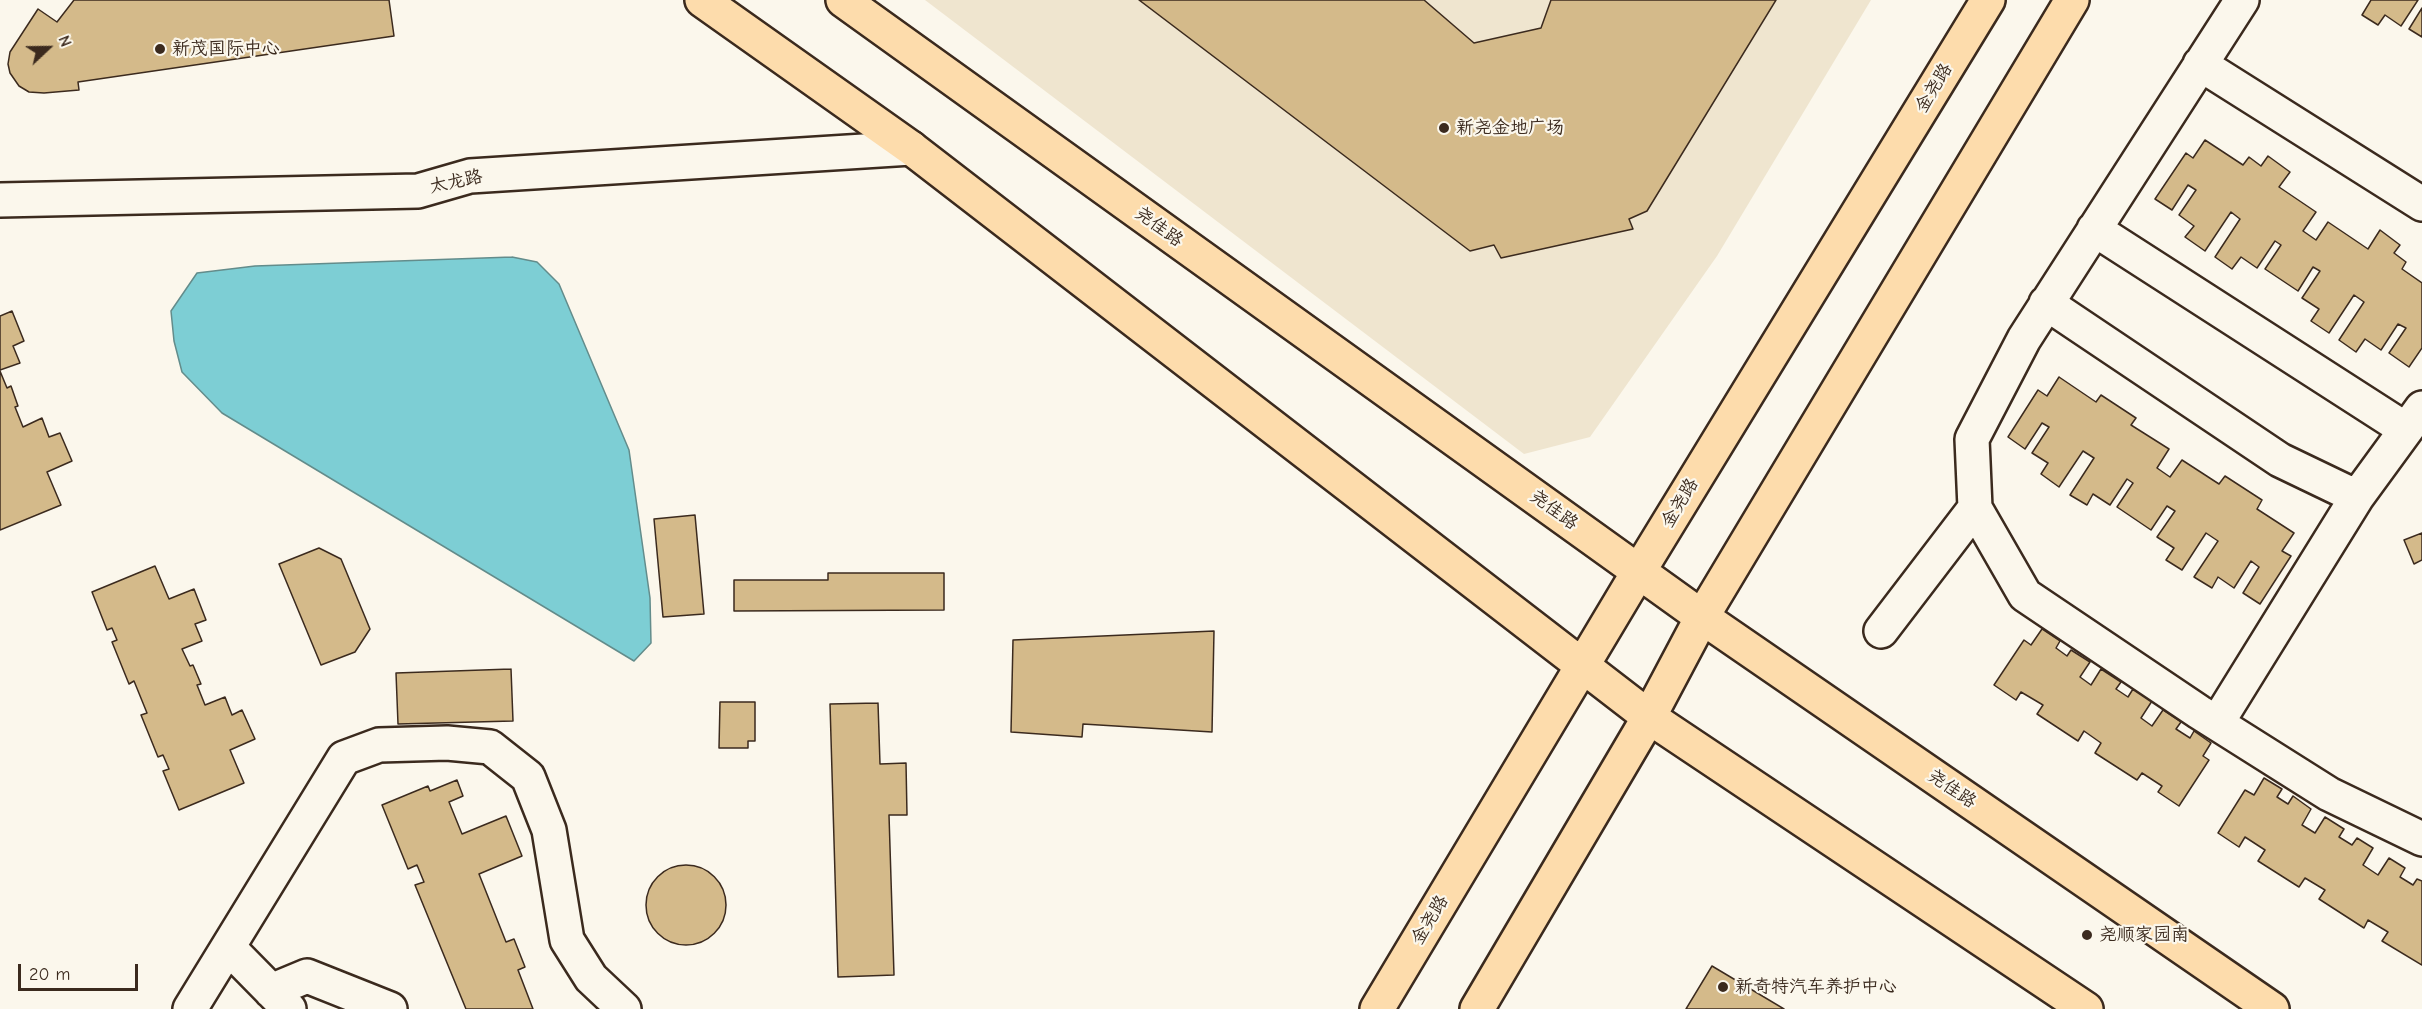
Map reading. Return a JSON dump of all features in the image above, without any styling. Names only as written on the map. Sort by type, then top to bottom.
[{"type":"main road","points":[[702,0],[911,148],[1648,717],[2086,1009]]},
{"type":"main road","name":"尧佳路","points":[[843,0],[1702,617],[2272,1009]]},
{"type":"main road","name":"金尧路","points":[[1377,1009],[1639,571],[1988,0]]},
{"type":"main road","points":[[1476,1009],[1648,717],[1702,617],[2072,0]]},
{"type":"street","points":[[2242,0],[2024,339],[1972,439],[1975,508],[2025,596],[2329,794],[2422,839]]},
{"type":"street","points":[[2200,64],[2422,204]]},
{"type":"street","name":"太龙路","points":[[0,200],[418,191],[470,176],[911,148]]},
{"type":"street","points":[[2094,229],[2414,418],[2357,497],[2217,723]]},
{"type":"street","points":[[2046,303],[2280,460],[2357,497]]},
{"type":"street","points":[[1881,631],[1975,508]]},
{"type":"street","points":[[190,1009],[344,758],[379,745],[447,743],[490,747],[528,777],[549,830],[567,940],[591,978],[624,1009]]},
{"type":"street","points":[[228,947],[280,1000],[307,976],[390,1009]]},
{"type":"shaded area","name":"新尧金地广场","points":[[925,0],[1871,0],[1717,256],[1590,437],[1524,454]]},
{"type":"water","points":[[512,257],[537,262],[559,284],[629,450],[650,598],[651,643],[634,661],[222,413],[182,372],[174,341],[171,311],[197,273],[255,266]]},
{"type":"building","name":"新茂国际中心","points":[[74,0],[389,0],[394,36],[78,82],[79,90],[29,92],[19,86],[10,73],[8,64],[10,52],[38,9],[57,22]]},
{"type":"building","points":[[1139,0],[1424,0],[1474,43],[1541,28],[1551,0],[1776,0],[1647,211],[1629,219],[1633,229],[1501,258],[1494,245],[1470,251]]},
{"type":"building","points":[[2371,0],[2418,0],[2401,26],[2385,15],[2378,25],[2362,15]]},
{"type":"building","points":[[2422,8],[2422,37],[2409,29]]},
{"type":"building","points":[[2205,140],[2243,165],[2249,157],[2261,166],[2268,156],[2290,172],[2279,187],[2316,212],[2303,231],[2316,240],[2328,222],[2368,249],[2380,230],[2400,245],[2394,253],[2406,262],[2402,269],[2422,283],[2422,348],[2409,367],[2389,353],[2406,328],[2398,324],[2381,350],[2365,339],[2356,352],[2339,340],[2364,302],[2354,295],[2329,333],[2311,321],[2319,309],[2302,298],[2320,271],[2313,267],[2298,291],[2265,269],[2281,245],[2275,241],[2257,268],[2241,257],[2232,269],[2215,257],[2240,219],[2231,212],[2205,251],[2185,237],[2194,226],[2179,215],[2196,190],[2188,185],[2172,210],[2155,199],[2186,153],[2193,158]]},
{"type":"building","points":[[12,311],[24,341],[13,346],[20,363],[0,370],[0,316]]},
{"type":"building","points":[[0,371],[7,388],[11,386],[18,406],[15,407],[23,427],[42,418],[49,437],[60,433],[72,461],[47,472],[61,505],[0,530]]},
{"type":"building","points":[[2059,377],[2096,402],[2101,395],[2136,418],[2131,425],[2169,449],[2157,468],[2170,477],[2182,460],[2219,484],[2225,476],[2262,500],[2257,509],[2294,533],[2282,551],[2291,556],[2260,604],[2243,593],[2259,567],[2251,561],[2234,588],[2218,577],[2212,588],[2194,577],[2218,541],[2206,533],[2182,570],[2166,560],[2174,548],[2157,537],[2175,511],[2167,506],[2151,530],[2117,507],[2133,483],[2127,479],[2110,505],[2093,494],[2087,505],[2070,495],[2094,458],[2083,451],[2059,487],[2041,474],[2048,463],[2032,453],[2049,427],[2042,423],[2025,449],[2008,437],[2038,390],[2047,396]]},
{"type":"building","points":[[695,515],[704,614],[663,617],[654,519]]},
{"type":"building","points":[[2422,533],[2422,560],[2414,564],[2404,540]]},
{"type":"building","points":[[319,548],[341,559],[370,629],[355,652],[321,665],[279,564]]},
{"type":"building","points":[[155,566],[169,599],[194,589],[206,620],[195,624],[202,641],[182,649],[190,666],[193,665],[201,684],[197,685],[205,705],[225,697],[232,715],[242,710],[255,739],[230,750],[244,783],[179,810],[163,771],[169,769],[163,755],[158,757],[141,715],[147,713],[134,681],[129,684],[112,642],[117,640],[112,628],[107,630],[92,592]]},
{"type":"building","points":[[828,573],[944,573],[944,610],[734,611],[734,580],[828,580]]},
{"type":"building","points":[[2042,629],[2060,641],[2056,648],[2067,656],[2071,650],[2090,662],[2080,677],[2091,685],[2101,669],[2121,682],[2116,689],[2128,697],[2133,689],[2152,701],[2141,718],[2152,726],[2163,710],[2181,722],[2176,729],[2190,738],[2194,731],[2211,743],[2203,756],[2209,760],[2179,806],[2158,792],[2162,786],[2142,773],[2137,780],[2095,753],[2101,743],[2084,731],[2078,741],[2037,714],[2043,705],[2021,692],[2016,700],[1994,685],[2024,640],[2031,645]]},
{"type":"building","points":[[1214,631],[1212,732],[1083,724],[1082,737],[1011,732],[1013,640]]},
{"type":"building","points":[[511,669],[513,721],[398,724],[396,673]]},
{"type":"building","points":[[720,702],[755,702],[755,741],[748,741],[748,748],[719,748]]},
{"type":"building","points":[[878,703],[880,764],[906,763],[907,815],[889,815],[894,975],[838,977],[830,704]]},
{"type":"building","points":[[2264,778],[2282,789],[2277,797],[2288,804],[2293,796],[2311,809],[2302,825],[2315,833],[2325,817],[2344,829],[2339,837],[2352,845],[2357,838],[2373,848],[2363,865],[2378,875],[2389,858],[2405,868],[2400,877],[2413,885],[2417,879],[2422,881],[2422,965],[2382,941],[2388,932],[2368,920],[2364,928],[2319,899],[2325,890],[2305,878],[2299,887],[2258,861],[2265,850],[2245,837],[2239,847],[2218,833],[2245,790],[2254,795]]},
{"type":"building","points":[[457,780],[463,796],[449,802],[462,834],[506,816],[522,856],[479,874],[506,942],[514,939],[525,967],[518,970],[533,1009],[466,1009],[415,885],[424,882],[417,865],[408,869],[382,805],[428,786],[430,791]]},
{"type":"building","points":[[686,865],[701,868],[714,877],[723,890],[726,905],[723,920],[714,933],[701,942],[686,945],[671,942],[658,933],[649,920],[646,905],[649,890],[658,877],[671,868]]},
{"type":"building","name":"新奇特汽车养护中心","points":[[1712,966],[1784,1009],[1686,1009]]},
{"type":"place","name":"新茂国际中心","points":[[160,49]]},
{"type":"place","name":"新尧金地广场","points":[[1444,128]]},
{"type":"place","name":"尧顺家园南","points":[[2087,935]]},
{"type":"place","name":"新奇特汽车养护中心","points":[[1723,987]]}]
